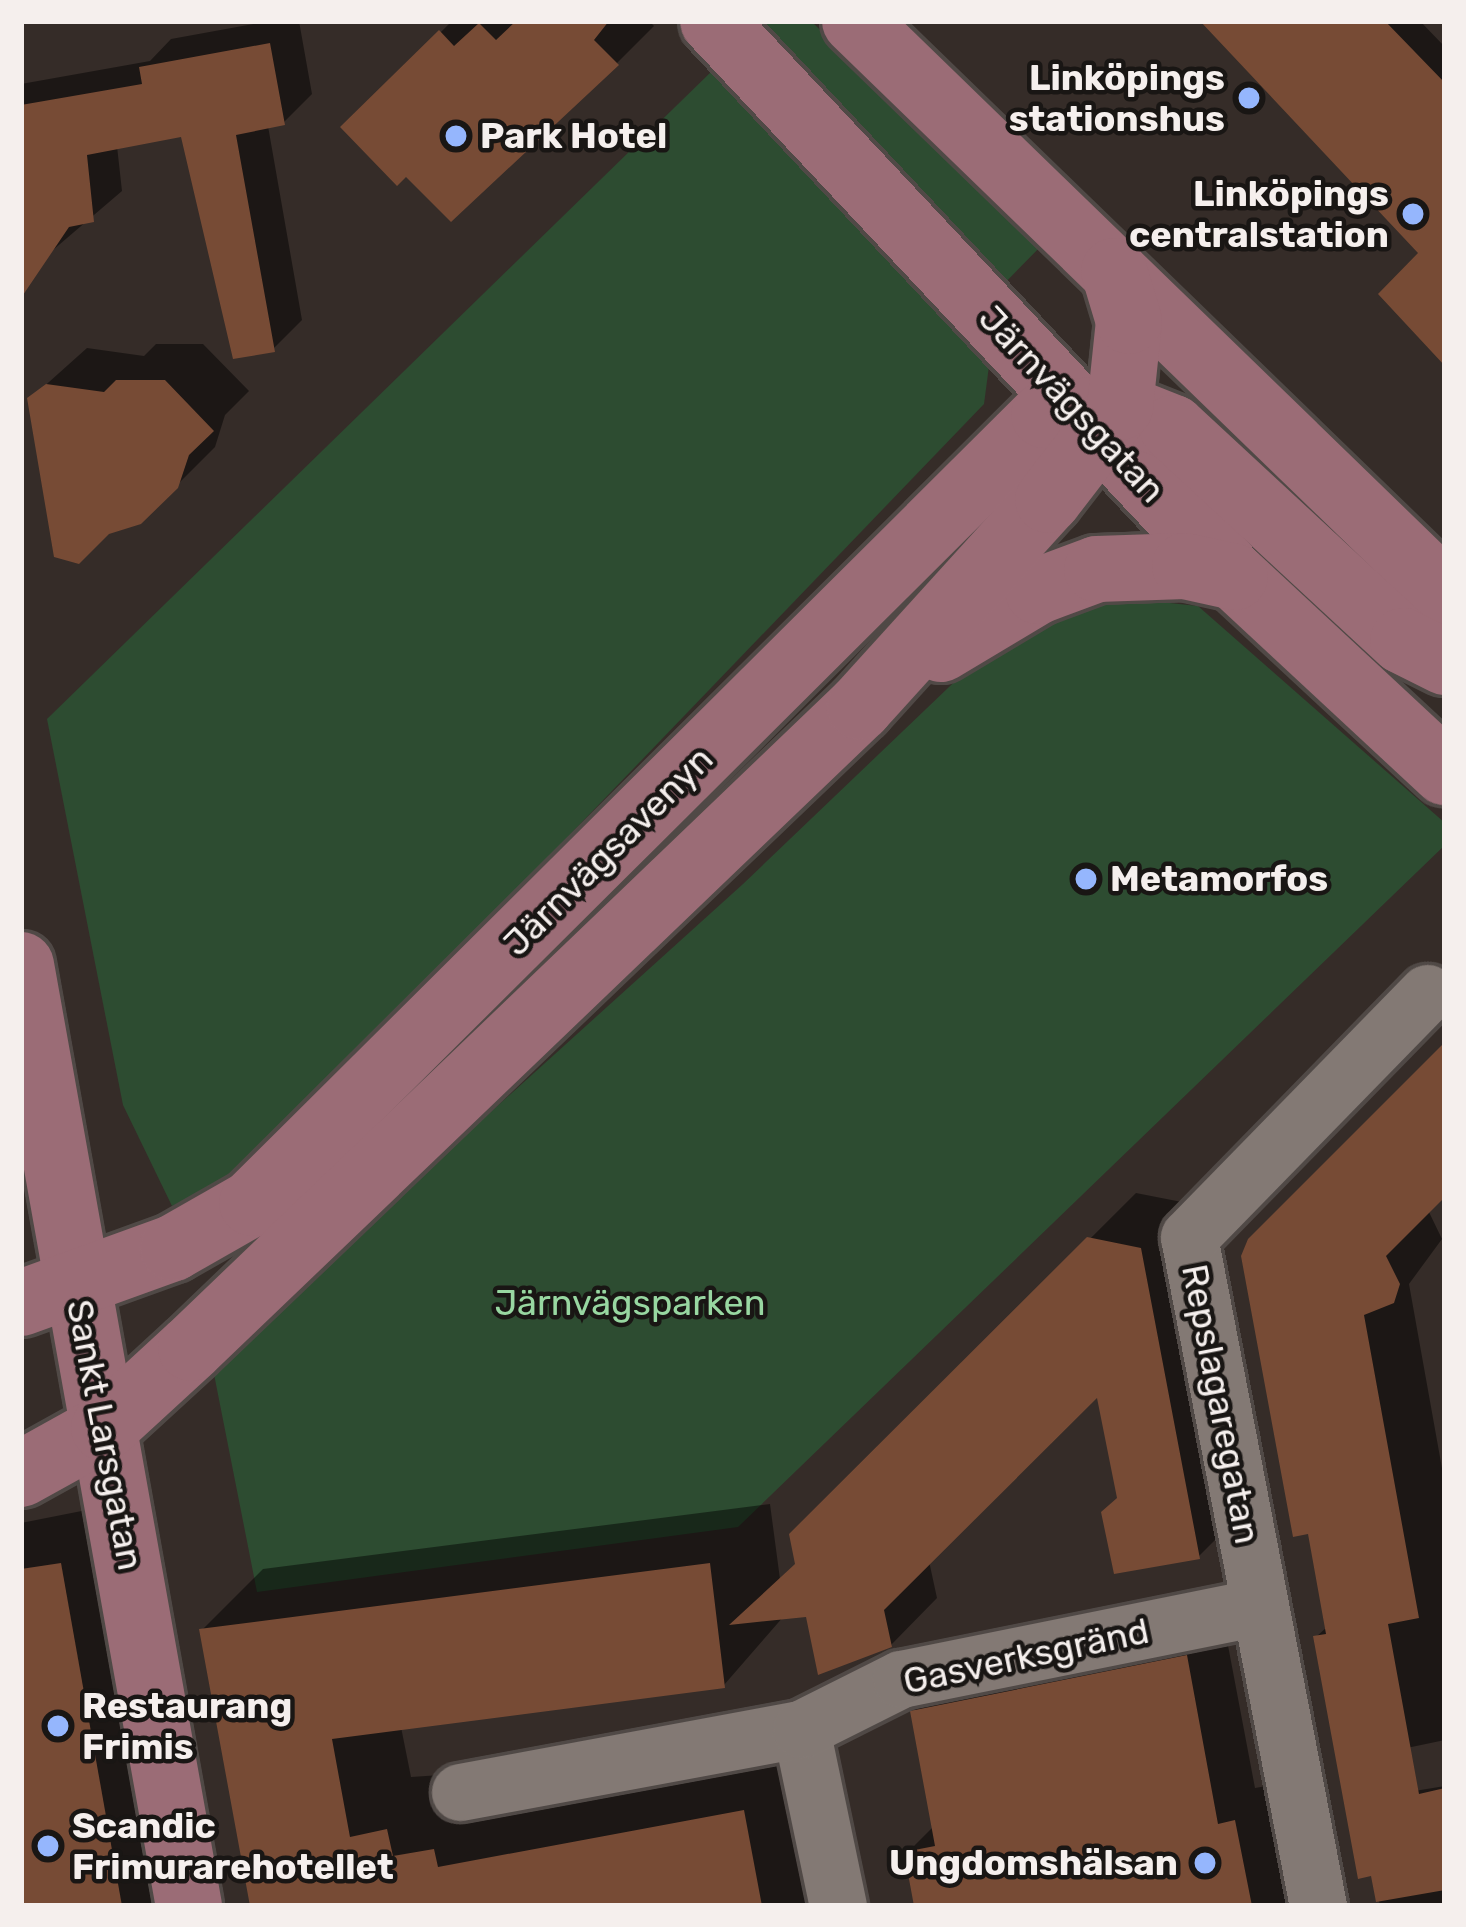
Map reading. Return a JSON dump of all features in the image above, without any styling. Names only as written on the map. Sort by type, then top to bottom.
[{"type":"main road","name":"Järnvägsgatan","points":[[713,21],[1098,418],[1235,577],[1445,772]]},
{"type":"main road","points":[[855,21],[1445,593]]},
{"type":"main road","points":[[1098,418],[1129,321],[1114,271]]},
{"type":"main road","name":"Järnvägsgatan","points":[[1098,418],[1199,445],[1403,641],[1445,662]]},
{"type":"main road","name":"Järnvägsavenyn","points":[[21,1474],[104,1428],[860,706],[1098,418]]},
{"type":"main road","name":"Järnvägsavenyn","points":[[50,1295],[252,1203],[1024,429],[1098,418]]},
{"type":"main road","name":"Järnvägsavenyn","points":[[860,706],[989,618],[1096,569],[1185,566],[1235,577]]},
{"type":"main road","name":"Sankt Larsgatan","points":[[21,965],[50,1295],[104,1428],[189,1906]]},
{"type":"street","name":"Repslagaregatan","points":[[1318,1906],[1189,1237],[1426,993]]},
{"type":"street","name":"Gasverksgränd","points":[[460,1792],[801,1729],[902,1679],[1259,1606]]},
{"type":"street","points":[[801,1729],[838,1906]]},
{"type":"green space","points":[[751,21],[811,21],[1042,245],[1000,288]]},
{"type":"green space","points":[[713,70],[989,366],[984,404],[286,1130],[218,1185],[172,1206],[123,1105],[47,719]]},
{"type":"green space","name":"Järnvägsparken","points":[[1122,598],[1198,606],[1445,823],[1445,845],[738,1527],[257,1592],[212,1364],[743,884],[972,665],[1065,614]]},
{"type":"building","name":"Park Hotel","points":[[516,21],[609,21],[594,40],[619,65],[451,222],[406,177],[397,186],[340,127],[439,30],[454,46],[479,23],[496,40]]},
{"type":"building","name":"Linköpings centralstation","points":[[1200,21],[1385,21],[1445,83],[1445,366],[1378,294],[1418,253]]},
{"type":"building","points":[[270,43],[285,125],[236,135],[275,352],[233,359],[181,137],[87,155],[94,222],[69,227],[21,298],[21,105],[142,84],[139,67]]},
{"type":"building","points":[[116,380],[165,380],[214,431],[189,455],[178,488],[141,524],[109,534],[79,564],[54,557],[27,398],[46,384],[104,392]]},
{"type":"building","points":[[1445,1042],[1445,1197],[1386,1256],[1400,1284],[1394,1303],[1364,1315],[1419,1618],[1388,1624],[1419,1794],[1445,1788],[1445,1890],[1376,1902],[1371,1876],[1358,1879],[1313,1636],[1326,1634],[1308,1534],[1293,1537],[1241,1256],[1248,1239]]},
{"type":"building","points":[[1087,1237],[1141,1248],[1200,1559],[1114,1574],[1101,1512],[1117,1498],[1097,1398],[884,1610],[892,1647],[818,1675],[806,1617],[729,1625],[795,1564],[789,1534]]},
{"type":"building","points":[[61,1563],[122,1906],[21,1906],[21,1569]]},
{"type":"building","points":[[710,1563],[725,1688],[332,1739],[350,1837],[387,1829],[393,1856],[434,1849],[438,1867],[744,1810],[762,1906],[250,1906],[199,1629]]},
{"type":"building","points":[[1187,1655],[1218,1824],[1235,1820],[1252,1906],[914,1906],[904,1852],[935,1846],[910,1711]]},
{"type":"place","name":"Linköpings stationshus","points":[[1249,98]]},
{"type":"place","name":"Park Hotel","points":[[456,136]]},
{"type":"place","name":"Linköpings centralstation","points":[[1413,214]]},
{"type":"place","name":"Metamorfos","points":[[1086,879]]},
{"type":"place","name":"Restaurang Frimis","points":[[58,1726]]},
{"type":"place","name":"Scandic Frimurarehotellet","points":[[48,1846]]},
{"type":"place","name":"Ungdomshälsan","points":[[1205,1863]]}]
